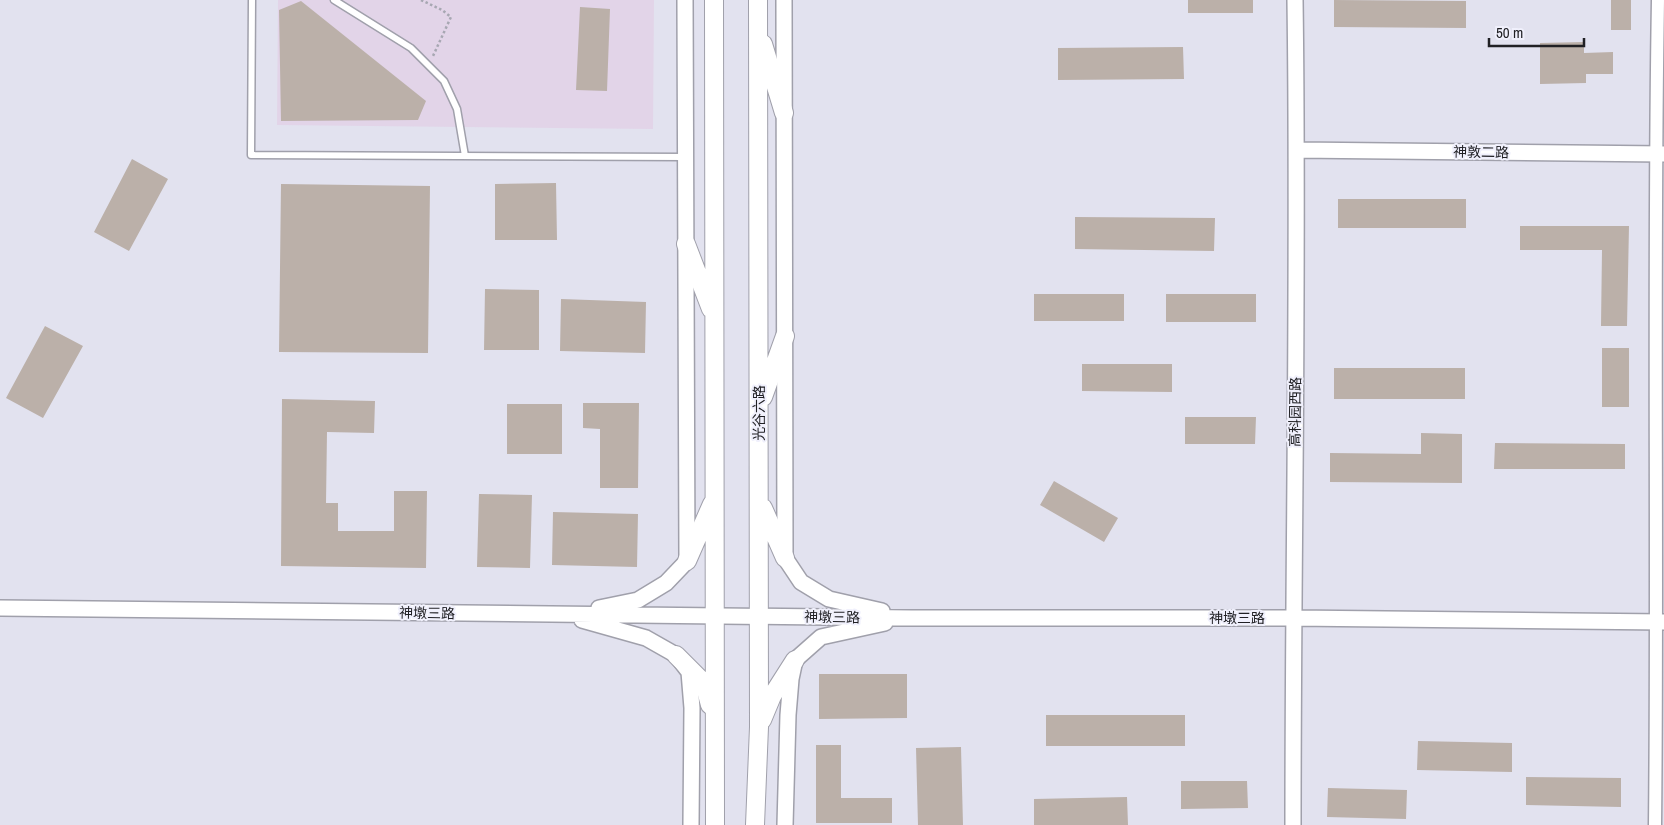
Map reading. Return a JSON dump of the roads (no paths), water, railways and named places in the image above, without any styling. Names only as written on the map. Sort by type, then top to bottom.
[{"type":"main road","points":[[713,822],[716,614],[714,0]]},
{"type":"main road","name":"光谷六路","points":[[757,820],[759,727],[758,0]]},
{"type":"main road","points":[[758,26],[784,113]]},
{"type":"main road","points":[[686,244],[715,320]]},
{"type":"main road","points":[[759,409],[785,336]]},
{"type":"main road","points":[[686,561],[715,497]]},
{"type":"main road","points":[[759,498],[771,530],[785,558]]},
{"type":"main road","points":[[676,655],[704,683],[715,724]]},
{"type":"main road","points":[[759,727],[772,696],[795,660]]},
{"type":"street","points":[[565,615],[638,600],[666,583],[686,561],[686,0]]},
{"type":"street","points":[[784,0],[785,558],[801,582],[829,599],[912,618]]},
{"type":"street","name":"高科园西路","points":[[1293,825],[1297,150],[1295,0]]},
{"type":"street","points":[[1654,825],[1660,622],[1655,258],[1660,154],[1658,0]]},
{"type":"street","name":"神敦二路","points":[[1297,150],[1660,154]]},
{"type":"street","name":"神墩三路","points":[[0,608],[565,615],[716,614],[912,618],[1293,618],[1660,622]]},
{"type":"street","points":[[565,615],[646,638],[676,655],[689,672],[692,708],[690,825]]},
{"type":"street","points":[[785,825],[788,715],[791,679],[795,660],[821,637],[912,618]]},
{"type":"lane","points":[[252,0],[251,155],[686,156]]},
{"type":"lane","points":[[334,0],[411,48],[444,81],[457,109],[465,156]]}]
